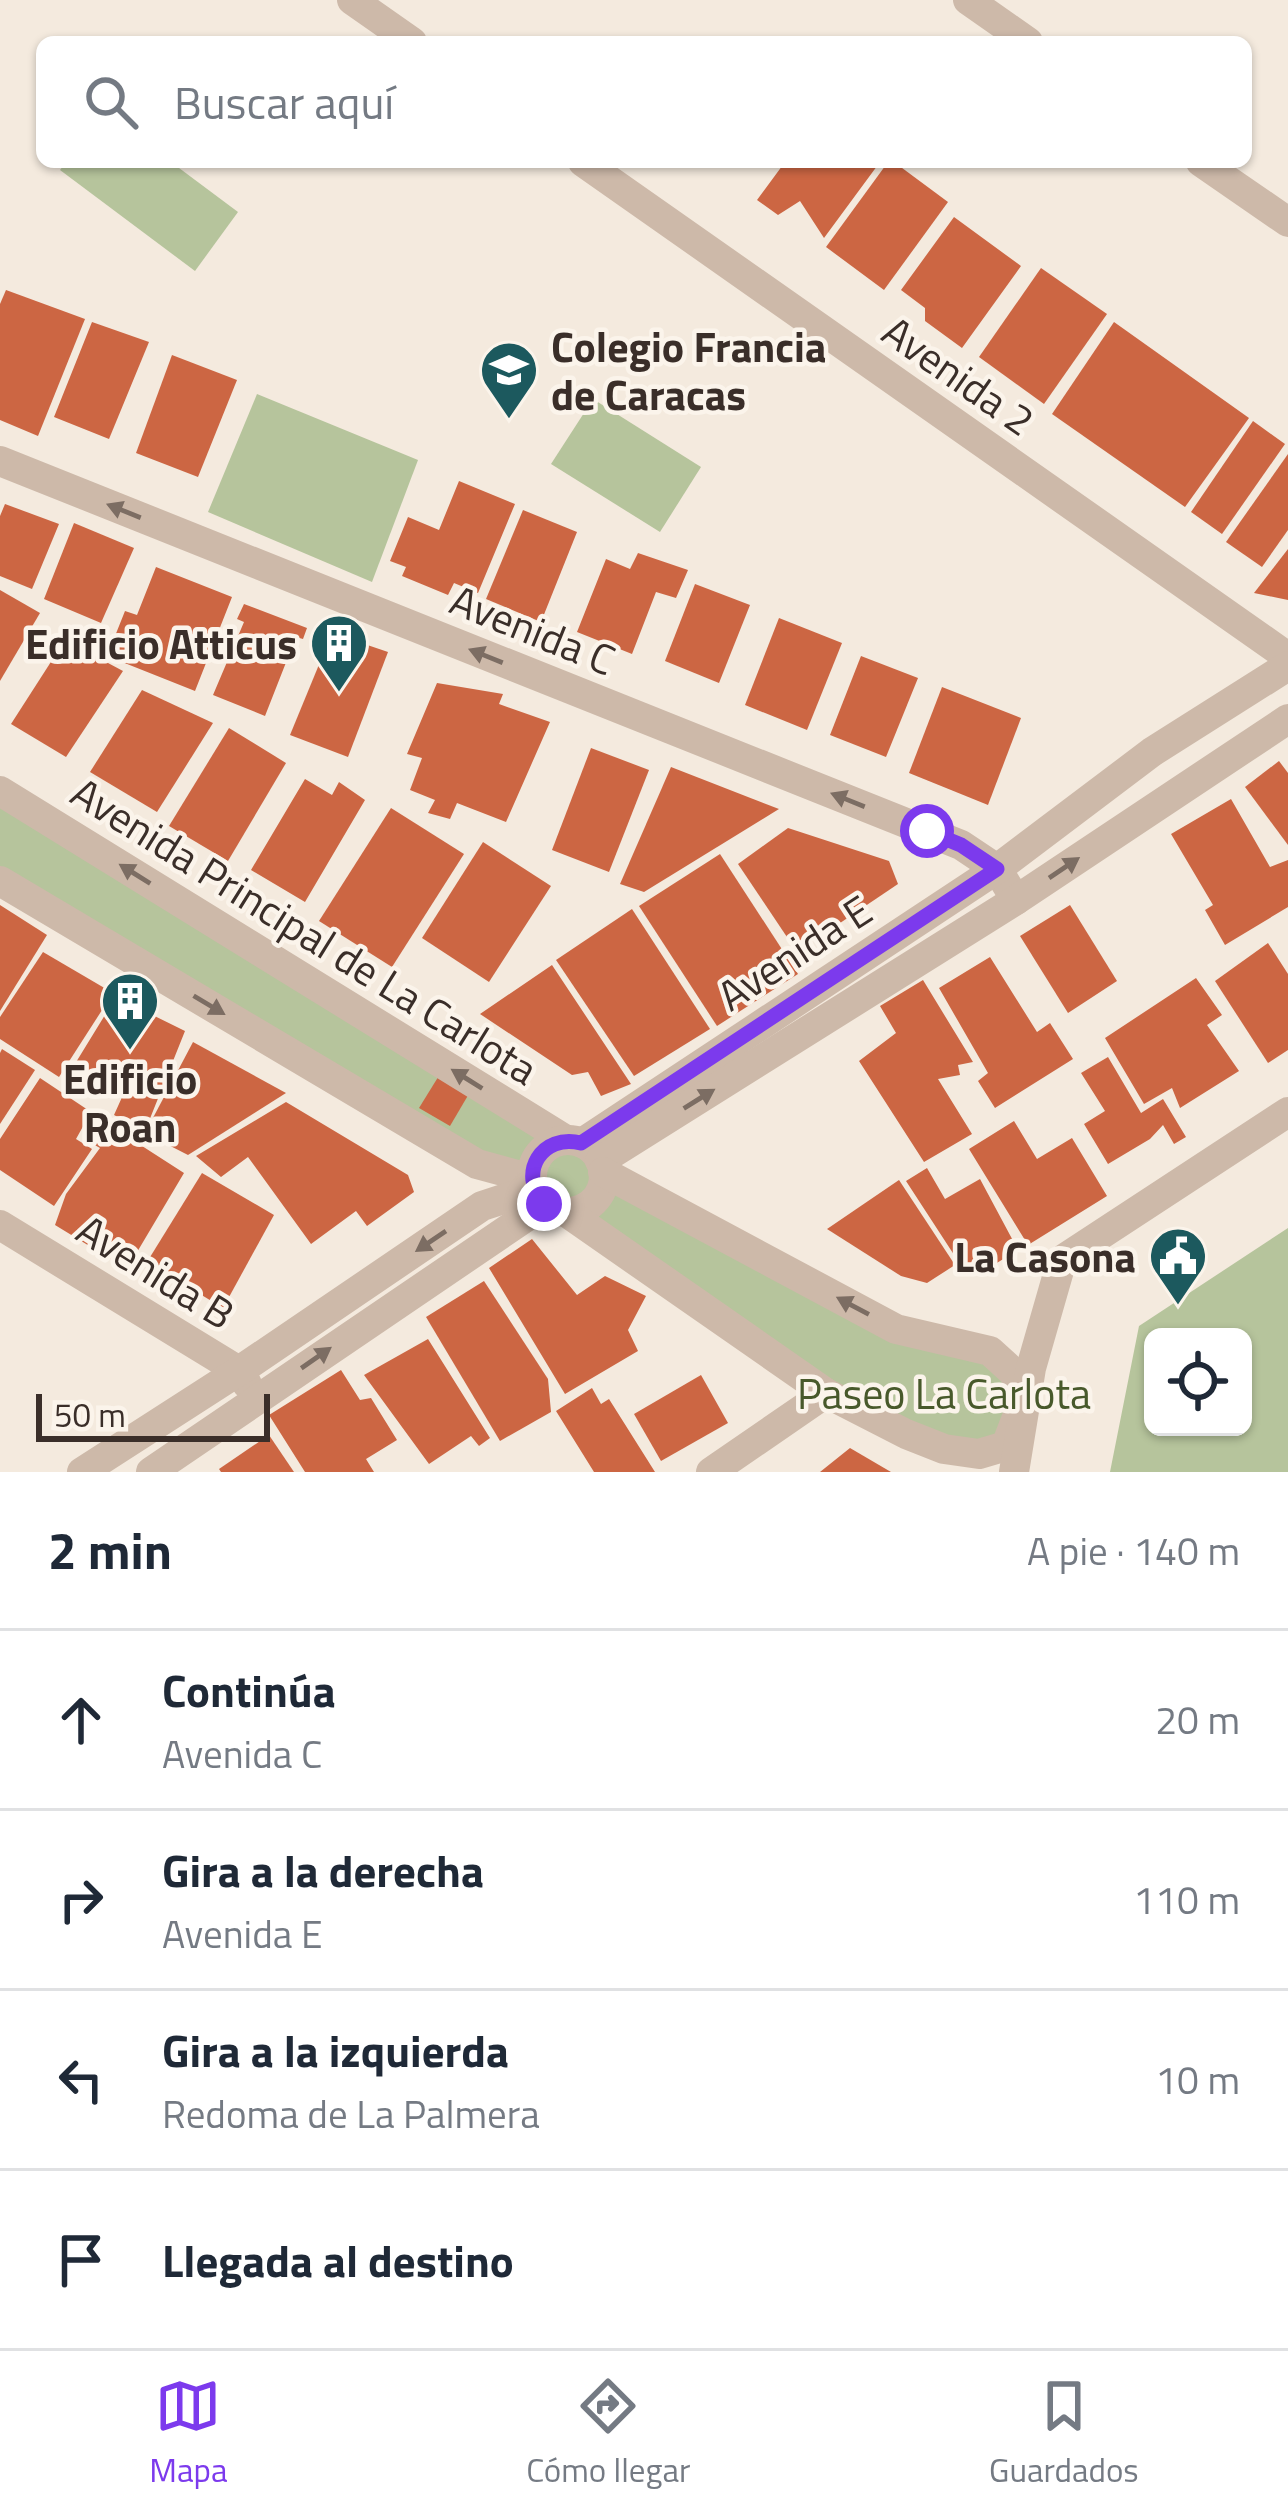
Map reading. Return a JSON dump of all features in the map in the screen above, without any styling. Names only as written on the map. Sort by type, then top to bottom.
[{"type":"street","points":[[352,0],[403,36]]},
{"type":"street","points":[[968,0],[1019,36]]},
{"type":"street","name":"Avenida 2","points":[[591,168],[1288,662]]},
{"type":"street","points":[[1210,168],[1288,222]]},
{"type":"street","name":"Avenida C","points":[[0,460],[944,838],[997,869],[1016,900]]},
{"type":"street","name":"Avenida E","points":[[588,1154],[997,869],[1152,752],[1288,662]]},
{"type":"street","name":"Avenida E","points":[[588,1154],[1016,900],[1288,719]]},
{"type":"street","name":"Avenida Principal de La Carlota","points":[[0,791],[588,1154],[896,1329],[990,1351],[1013,1372],[1026,1394]]},
{"type":"street","points":[[0,880],[477,1164],[544,1196],[580,1210],[596,1198],[588,1154],[550,1144],[538,1156],[544,1196]]},
{"type":"street","points":[[82,1472],[239,1372],[482,1206],[544,1196],[826,1394],[926,1443],[979,1454],[1006,1446],[1026,1394],[1062,1260],[1288,1112]]},
{"type":"street","points":[[151,1472],[544,1196]]},
{"type":"street","name":"Avenida B","points":[[0,1225],[239,1372],[257,1400]]},
{"type":"street","points":[[711,1472],[826,1394]]},
{"type":"street","points":[[1014,1472],[1026,1394]]},
{"type":"green space","points":[[179,168],[238,212],[195,271],[60,170]]},
{"type":"green space","points":[[257,394],[418,460],[372,582],[208,512]]},
{"type":"green space","points":[[593,399],[701,467],[660,532],[551,464]]},
{"type":"green space","name":"Paseo La Carlota","points":[[0,791],[601,1164],[1013,1372],[1006,1446],[926,1443],[567,1212],[0,881]]},
{"type":"green space","points":[[1288,1228],[1288,1472],[1110,1472],[1139,1326]]},
{"type":"building","points":[[781,168],[876,168],[824,238],[800,201],[778,215],[757,200]]},
{"type":"building","points":[[884,168],[902,168],[948,202],[884,290],[826,247]]},
{"type":"building","points":[[954,217],[1021,266],[962,348],[925,321],[925,308],[901,290]]},
{"type":"building","points":[[1041,268],[1107,314],[1044,404],[979,357]]},
{"type":"building","points":[[6,290],[85,319],[38,436],[0,420],[0,304]]},
{"type":"building","points":[[92,322],[149,342],[109,439],[54,417]]},
{"type":"building","points":[[1114,322],[1249,418],[1185,507],[1052,414]]},
{"type":"building","points":[[172,355],[237,380],[198,477],[136,453]]},
{"type":"building","points":[[1253,421],[1285,444],[1222,534],[1191,512]]},
{"type":"building","points":[[1288,454],[1288,530],[1262,567],[1226,542]]},
{"type":"building","points":[[459,481],[515,504],[478,593],[454,583],[448,595],[402,576],[406,567],[390,561],[408,517],[439,530]]},
{"type":"building","points":[[5,504],[59,524],[32,589],[0,576],[0,516]]},
{"type":"building","points":[[523,510],[577,532],[541,622],[486,599]]},
{"type":"building","points":[[74,523],[134,548],[101,623],[44,599]]},
{"type":"building","points":[[1288,549],[1288,600],[1254,593]]},
{"type":"building","points":[[638,553],[688,570],[676,598],[656,592],[632,654],[577,632],[606,559],[630,569]]},
{"type":"building","points":[[156,567],[232,597],[195,691],[107,656],[125,611],[137,615]]},
{"type":"building","points":[[695,584],[750,605],[719,683],[665,661]]},
{"type":"building","points":[[0,590],[40,613],[0,681]]},
{"type":"building","points":[[244,604],[307,628],[303,639],[296,637],[265,716],[213,695],[244,622],[237,619]]},
{"type":"building","points":[[779,618],[842,643],[807,730],[745,705]]},
{"type":"building","name":"Edificio Atticus","points":[[332,633],[388,652],[348,757],[290,735]]},
{"type":"building","points":[[65,640],[123,671],[66,757],[11,724]]},
{"type":"building","points":[[861,656],[918,678],[886,757],[830,735]]},
{"type":"building","points":[[437,683],[503,694],[499,704],[550,722],[506,822],[457,803],[450,819],[428,813],[435,800],[410,790],[422,758],[407,754]]},
{"type":"building","points":[[942,687],[1021,718],[988,805],[909,773]]},
{"type":"building","points":[[142,690],[213,723],[157,812],[90,772]]},
{"type":"building","points":[[229,728],[286,763],[228,861],[169,826]]},
{"type":"building","points":[[591,748],[649,770],[609,872],[552,850]]},
{"type":"building","points":[[1279,761],[1288,773],[1288,845],[1245,787]]},
{"type":"building","points":[[671,767],[779,809],[644,892],[620,884]]},
{"type":"building","points":[[305,779],[332,795],[339,782],[365,800],[305,902],[251,870]]},
{"type":"building","points":[[1231,799],[1270,867],[1288,860],[1288,907],[1225,945],[1205,910],[1213,905],[1171,834]]},
{"type":"building","points":[[391,808],[464,854],[392,967],[319,921]]},
{"type":"building","points":[[788,828],[889,861],[898,884],[797,952],[738,864]]},
{"type":"building","points":[[483,842],[551,886],[489,982],[422,938]]},
{"type":"building","points":[[720,854],[798,974],[717,1026],[639,906]]},
{"type":"building","points":[[0,905],[47,935],[0,1011]]},
{"type":"building","points":[[1070,905],[1117,981],[1068,1013],[1020,936]]},
{"type":"building","points":[[632,909],[710,1029],[634,1076],[556,960]]},
{"type":"building","points":[[1268,943],[1288,974],[1288,1050],[1268,1063],[1215,981]]},
{"type":"building","points":[[43,952],[113,993],[59,1077],[0,1039],[0,1017]]},
{"type":"building","points":[[990,957],[1037,1032],[1050,1023],[1073,1059],[995,1108],[978,1081],[988,1073],[939,988]]},
{"type":"building","points":[[552,965],[631,1084],[601,1096],[588,1072],[572,1075],[480,1014]]},
{"type":"building","points":[[1196,978],[1222,1015],[1207,1025],[1239,1071],[1180,1108],[1172,1088],[1144,1104],[1105,1038]]},
{"type":"building","points":[[923,980],[973,1062],[958,1065],[960,1075],[938,1079],[972,1134],[924,1162],[859,1061],[896,1033],[880,1006]]},
{"type":"building","name":"Edificio Roan","points":[[116,997],[185,1031],[145,1131],[114,1115],[123,1095],[70,1072]]},
{"type":"building","points":[[193,1042],[286,1093],[188,1155],[145,1133]]},
{"type":"building","points":[[2,1049],[35,1070],[0,1124],[0,1053]]},
{"type":"building","points":[[1108,1057],[1141,1113],[1163,1099],[1186,1137],[1174,1144],[1163,1125],[1150,1139],[1108,1164],[1084,1124],[1105,1111],[1081,1073]]},
{"type":"building","points":[[440,1074],[470,1092],[450,1126],[419,1108]]},
{"type":"building","points":[[40,1078],[91,1112],[76,1139],[92,1149],[54,1206],[0,1170],[0,1139]]},
{"type":"building","points":[[286,1102],[408,1175],[414,1192],[367,1226],[356,1211],[311,1244],[248,1157],[221,1177],[196,1156]]},
{"type":"building","points":[[97,1117],[184,1173],[127,1269],[55,1225],[66,1194],[100,1148],[84,1139]]},
{"type":"building","points":[[1014,1121],[1037,1159],[1072,1138],[1107,1196],[1028,1245],[969,1149]]},
{"type":"building","points":[[927,1168],[945,1199],[980,1179],[1018,1250],[987,1269],[960,1264],[906,1181]]},
{"type":"building","points":[[202,1173],[274,1215],[223,1308],[147,1262]]},
{"type":"building","points":[[899,1180],[955,1265],[927,1283],[901,1276],[827,1229]]},
{"type":"building","points":[[532,1239],[577,1295],[605,1276],[646,1296],[628,1330],[638,1351],[565,1394],[489,1268]]},
{"type":"building","points":[[484,1281],[548,1379],[551,1412],[500,1441],[426,1317]]},
{"type":"building","points":[[428,1339],[490,1438],[479,1446],[471,1436],[429,1464],[364,1375]]},
{"type":"building","points":[[341,1370],[360,1400],[371,1398],[397,1440],[366,1459],[374,1472],[305,1472],[269,1415]]},
{"type":"building","points":[[701,1375],[728,1423],[661,1461],[634,1414]]},
{"type":"building","points":[[592,1388],[601,1404],[609,1399],[655,1472],[594,1472],[556,1411]]},
{"type":"building","points":[[269,1435],[294,1472],[221,1472],[219,1469]]},
{"type":"building","points":[[850,1448],[891,1472],[820,1472]]},
{"type":"place","name":"Colegio Francia de Caracas","points":[[509,421]]},
{"type":"place","name":"Edificio Atticus","points":[[339,694]]},
{"type":"place","name":"Edificio Roan","points":[[130,1052]]},
{"type":"place","name":"La Casona","points":[[1178,1307]]},
{"type":"route","points":[[544,1204],[532,1184],[532,1171],[550,1144],[581,1143],[997,869],[961,845],[927,831]]}]
